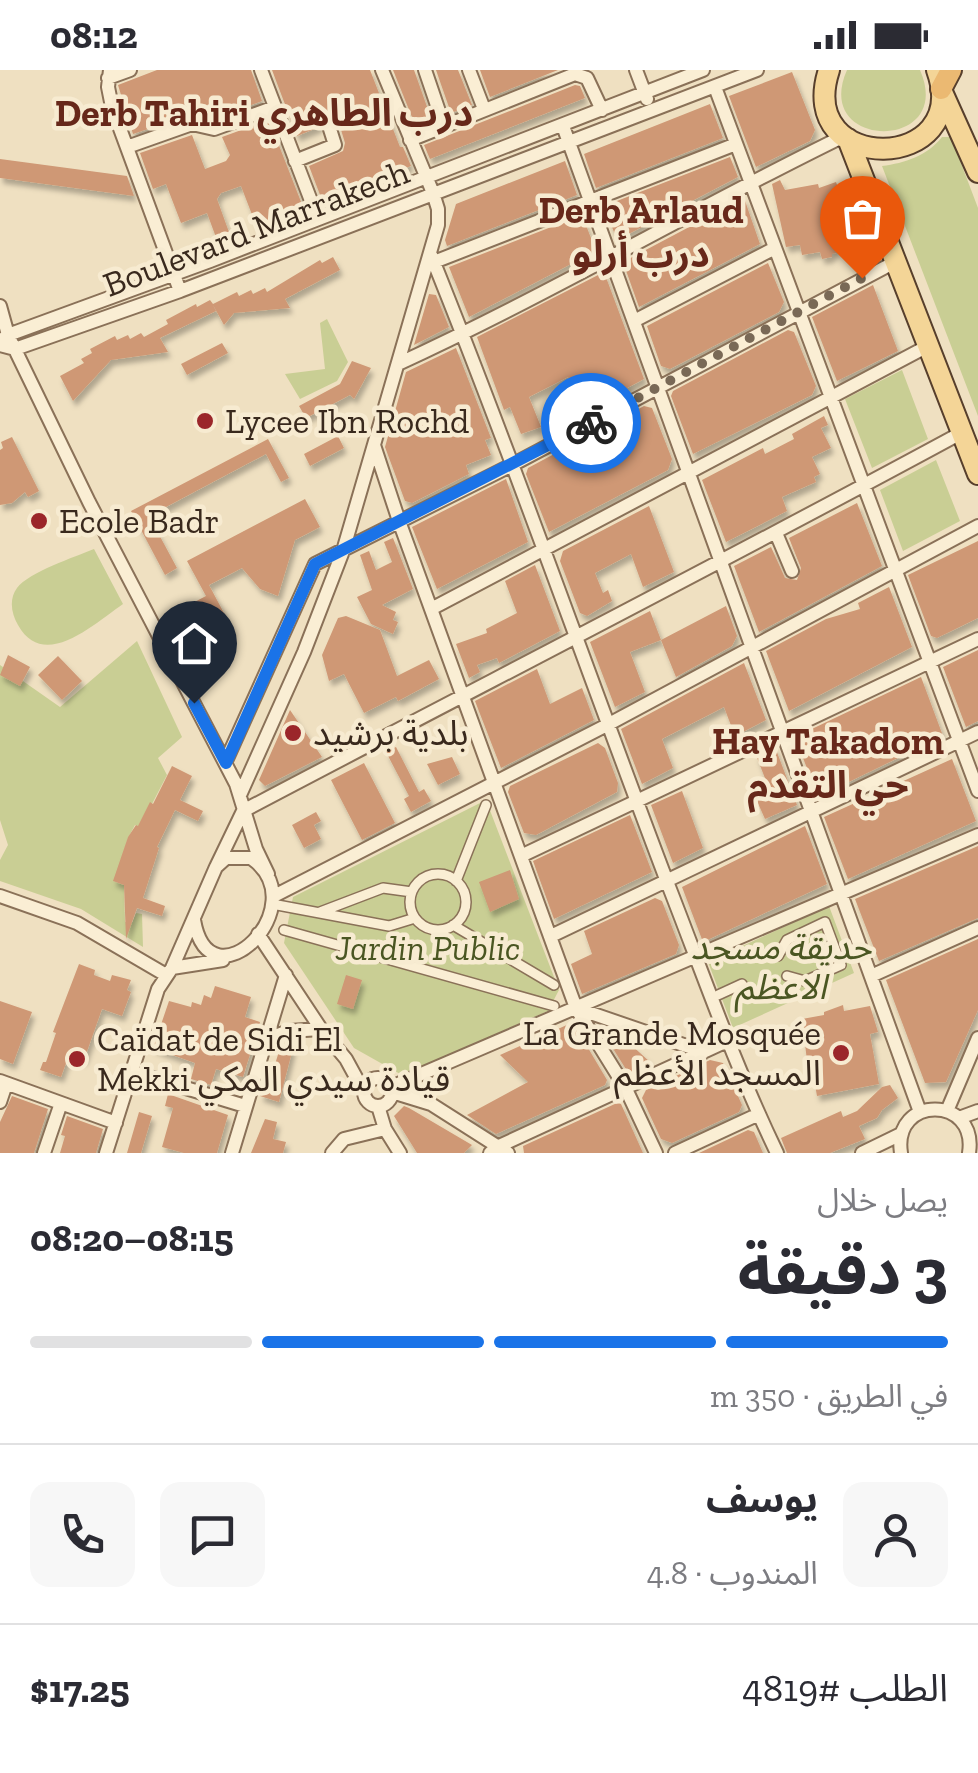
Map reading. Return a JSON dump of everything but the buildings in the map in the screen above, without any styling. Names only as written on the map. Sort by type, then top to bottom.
[{"type":"main road","points":[[816,70],[830,116],[846,138],[978,474]]},
{"type":"main road","points":[[825,92],[829,70]]},
{"type":"main road","points":[[846,138],[878,150],[908,145],[932,124],[943,80]]},
{"type":"main road","points":[[943,80],[978,172]]},
{"type":"street","points":[[130,70],[109,74],[112,108],[180,291]]},
{"type":"street","points":[[261,70],[318,219]]},
{"type":"street","points":[[240,795],[344,551],[433,258],[438,210],[382,70]]},
{"type":"street","points":[[425,70],[444,126]]},
{"type":"street","points":[[469,70],[484,109]]},
{"type":"street","points":[[636,70],[652,110]]},
{"type":"street","name":"Boulevard Marrakech","points":[[3,340],[702,70]]},
{"type":"street","name":"Boulevard Marrakech","points":[[16,350],[757,70]]},
{"type":"street","points":[[410,140],[578,73],[587,78],[602,110]]},
{"type":"street","points":[[715,86],[978,791]]},
{"type":"street","points":[[127,147],[192,124],[214,129],[275,107]]},
{"type":"street","points":[[295,161],[335,144],[329,126]]},
{"type":"street","points":[[563,126],[920,1112]]},
{"type":"street","points":[[398,364],[612,258],[750,182],[846,138]]},
{"type":"street","points":[[433,258],[736,144]]},
{"type":"street","points":[[634,321],[775,248]]},
{"type":"street","points":[[433,258],[545,546],[727,1041],[777,1153]]},
{"type":"street","points":[[226,763],[312,568],[320,561],[512,465],[895,262]]},
{"type":"street","points":[[0,306],[3,340],[16,350],[88,502],[226,763],[268,874],[273,900],[258,934],[245,950],[201,966],[169,971],[77,923],[0,896]]},
{"type":"street","points":[[431,609],[926,347]]},
{"type":"street","points":[[106,1153],[158,989],[194,920],[242,811],[722,563],[961,434]]},
{"type":"street","points":[[374,443],[398,521],[576,1008],[624,1086],[656,1153]]},
{"type":"street","points":[[273,900],[978,526]]},
{"type":"street","points":[[776,534],[792,571]]},
{"type":"street","points":[[523,855],[978,639]]},
{"type":"street","points":[[551,936],[978,732]]},
{"type":"street","points":[[456,881],[486,805]]},
{"type":"street","points":[[378,1106],[388,1101],[392,1090],[978,835]]},
{"type":"street","points":[[216,867],[226,858],[251,858],[268,874]]},
{"type":"street","points":[[431,875],[444,875],[456,881],[464,893],[465,907],[453,925],[433,930],[415,918],[410,906],[412,892],[420,881],[431,875]]},
{"type":"street","points":[[318,913],[383,888],[412,892]]},
{"type":"street","points":[[273,900],[389,926],[415,918]]},
{"type":"street","points":[[194,920],[196,935],[206,950],[229,957]]},
{"type":"street","points":[[778,956],[787,940],[825,922],[841,964],[804,981],[787,976]]},
{"type":"street","points":[[453,925],[554,984]]},
{"type":"street","points":[[780,926],[787,940]]},
{"type":"street","points":[[872,976],[978,928]]},
{"type":"street","points":[[284,930],[554,1006]]},
{"type":"street","points":[[258,934],[321,1029],[346,1058],[367,1100],[378,1106],[384,1129],[400,1153]]},
{"type":"street","points":[[833,943],[844,938]]},
{"type":"street","points":[[232,1153],[286,975]]},
{"type":"street","points":[[804,981],[810,993]]},
{"type":"street","points":[[718,995],[742,984]]},
{"type":"street","points":[[576,1008],[704,1052]]},
{"type":"street","points":[[267,1039],[289,1031],[321,1029]]},
{"type":"street","points":[[953,1115],[978,1038]]},
{"type":"street","points":[[346,1058],[385,1080],[392,1090],[431,1104],[499,1151],[624,1086],[727,1041]]},
{"type":"street","points":[[133,1072],[245,1106]]},
{"type":"street","points":[[364,1092],[376,1078]]},
{"type":"street","points":[[0,1102],[3,1082],[116,1124]]},
{"type":"street","points":[[44,1153],[61,1104]]},
{"type":"street","points":[[901,1153],[906,1124],[920,1112],[934,1109],[953,1115],[978,1111]]},
{"type":"street","points":[[675,1153],[759,1114]]},
{"type":"street","points":[[953,1115],[969,1136],[969,1153]]},
{"type":"street","points":[[332,1153],[344,1138],[384,1129]]},
{"type":"street","points":[[862,1153],[902,1134]]},
{"type":"green space","points":[[847,70],[920,70],[926,97],[919,116],[903,127],[884,131],[864,127],[848,116],[841,97]]},
{"type":"green space","points":[[942,137],[951,137],[978,208],[978,416],[882,166],[915,158]]},
{"type":"green space","points":[[327,319],[348,362],[337,381],[300,399],[285,374],[325,369],[320,323]]},
{"type":"green space","points":[[902,370],[928,439],[872,468],[845,399]]},
{"type":"green space","points":[[936,460],[960,521],[903,551],[880,490]]},
{"type":"green space","points":[[94,549],[123,604],[70,639],[41,644],[29,638],[12,611],[17,588],[42,571]]},
{"type":"green space","points":[[137,641],[182,737],[158,758],[167,775],[140,827],[135,825],[128,838],[114,881],[124,885],[125,922],[132,923],[136,913],[142,914],[143,947],[81,909],[0,881],[0,860],[8,845],[0,820],[0,665],[60,707]]},
{"type":"green space","name":"Jardin Public","points":[[486,800],[559,990],[548,1011],[402,1075],[354,1048],[284,943],[293,897]]},
{"type":"green space","name":"حديقة مسجد الاعظم","points":[[829,906],[854,973],[733,1028],[708,962]]},
{"type":"way so far","points":[[591,423],[862,278]]},
{"type":"place","name":"Lycee Ibn Rochd","points":[[205,421]]},
{"type":"place","name":"Ecole Badr","points":[[39,521]]},
{"type":"place","name":"بلدية برشيد","points":[[293,733]]},
{"type":"place","name":"La Grande Mosquée المسجد الأعظم","points":[[841,1053]]},
{"type":"place","name":"Caïdat de Sidi El Mekki قيادة سيدي المكي","points":[[77,1059]]},
{"type":"district","name":"Derb Tahiri درب الطاهري","points":[[264,113]]},
{"type":"district","name":"Derb Arlaud درب أرلو","points":[[641,232]]},
{"type":"district","name":"Hay Takadom حي التقدم","points":[[828,763]]},
{"type":"route","points":[[194,703],[226,763],[315,564],[591,423]]}]
